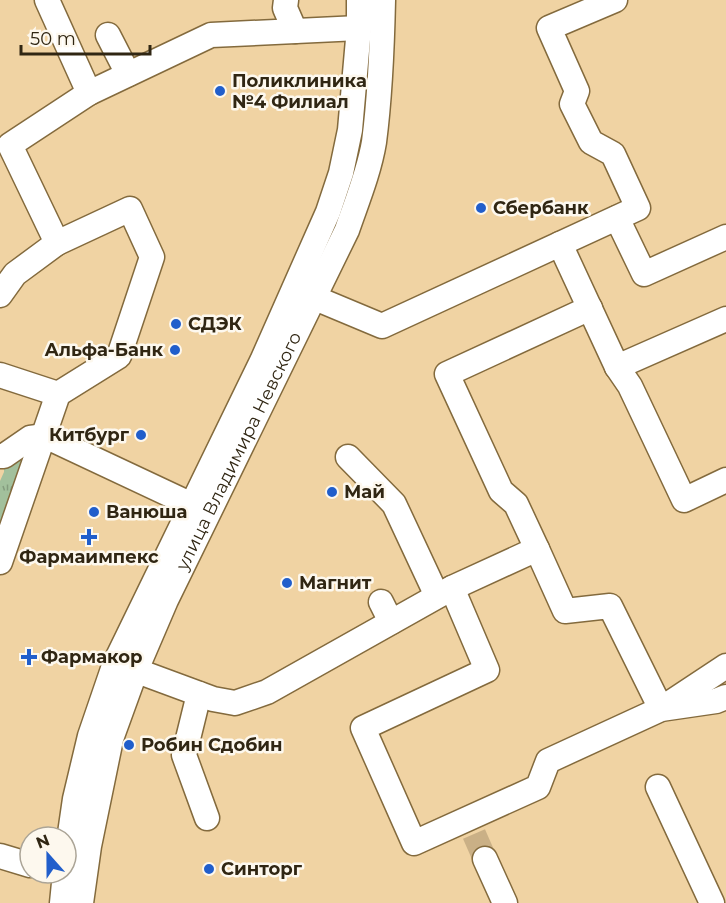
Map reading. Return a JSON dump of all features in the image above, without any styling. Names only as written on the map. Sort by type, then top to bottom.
[{"type":"street","points":[[286,0],[285,8],[295,31]]},
{"type":"street","name":"улица Владимира Невского","points":[[81,903],[89,846],[126,666],[192,505],[262,361],[328,212],[341,173],[350,130],[359,28],[359,0]]},
{"type":"street","name":"улица Владимира Невского","points":[[71,825],[90,736],[126,666],[166,600],[347,230],[363,186],[374,143],[383,0]]},
{"type":"street","points":[[315,298],[382,326],[638,208],[613,154],[591,142],[572,104],[577,91],[549,28],[615,0]]},
{"type":"street","points":[[52,2],[88,93]]},
{"type":"street","points":[[57,243],[3,140],[88,93],[211,35],[359,28]]},
{"type":"street","points":[[108,35],[128,74]]},
{"type":"street","points":[[0,295],[15,274],[57,243],[130,209],[152,257],[119,356],[58,394],[0,562]]},
{"type":"street","points":[[617,218],[644,274],[726,237]]},
{"type":"street","points":[[560,244],[617,367],[630,386],[684,500],[726,480]]},
{"type":"street","points":[[590,308],[447,374],[501,491],[516,504],[565,611],[610,606],[661,709]]},
{"type":"street","points":[[617,367],[726,319]]},
{"type":"street","points":[[0,375],[58,394]]},
{"type":"street","points":[[0,456],[4,456],[30,438],[45,436],[192,505]]},
{"type":"street","points":[[348,457],[394,504],[416,564],[444,592],[487,670],[363,728],[414,843],[470,827],[538,787],[548,761],[661,709],[726,666]]},
{"type":"street","points":[[126,666],[213,699],[235,703],[267,692],[386,612],[444,592],[537,549]]},
{"type":"street","points":[[199,694],[184,755],[207,818]]},
{"type":"street","points":[[661,709],[716,701],[726,697]]},
{"type":"street","points":[[658,787],[712,903]]},
{"type":"street","points":[[0,856],[18,861]]},
{"type":"street","points":[[484,859],[505,903]]},
{"type":"street","name":"улица Владимира Невского","points":[[62,903],[63,885]]},
{"type":"green space","points":[[30,438],[0,562],[0,481],[4,472],[4,456]]},
{"type":"tunnel","points":[[474,834],[485,859]]},
{"type":"place","name":"Поликлиника №4 Филиал","points":[[220,91]]},
{"type":"place","name":"Сбербанк","points":[[481,208]]},
{"type":"place","name":"СДЭК","points":[[176,324]]},
{"type":"place","name":"Альфа-Банк","points":[[175,350]]},
{"type":"place","name":"Китбург","points":[[141,435]]},
{"type":"place","name":"Май","points":[[332,492]]},
{"type":"place","name":"Ванюша","points":[[94,512]]},
{"type":"place","name":"Фармаимпекс","points":[[89,537]]},
{"type":"place","name":"Магнит","points":[[287,583]]},
{"type":"place","name":"Фармакор","points":[[29,657]]},
{"type":"place","name":"Робин Сдобин","points":[[129,745]]},
{"type":"place","name":"Синторг","points":[[209,869]]}]
